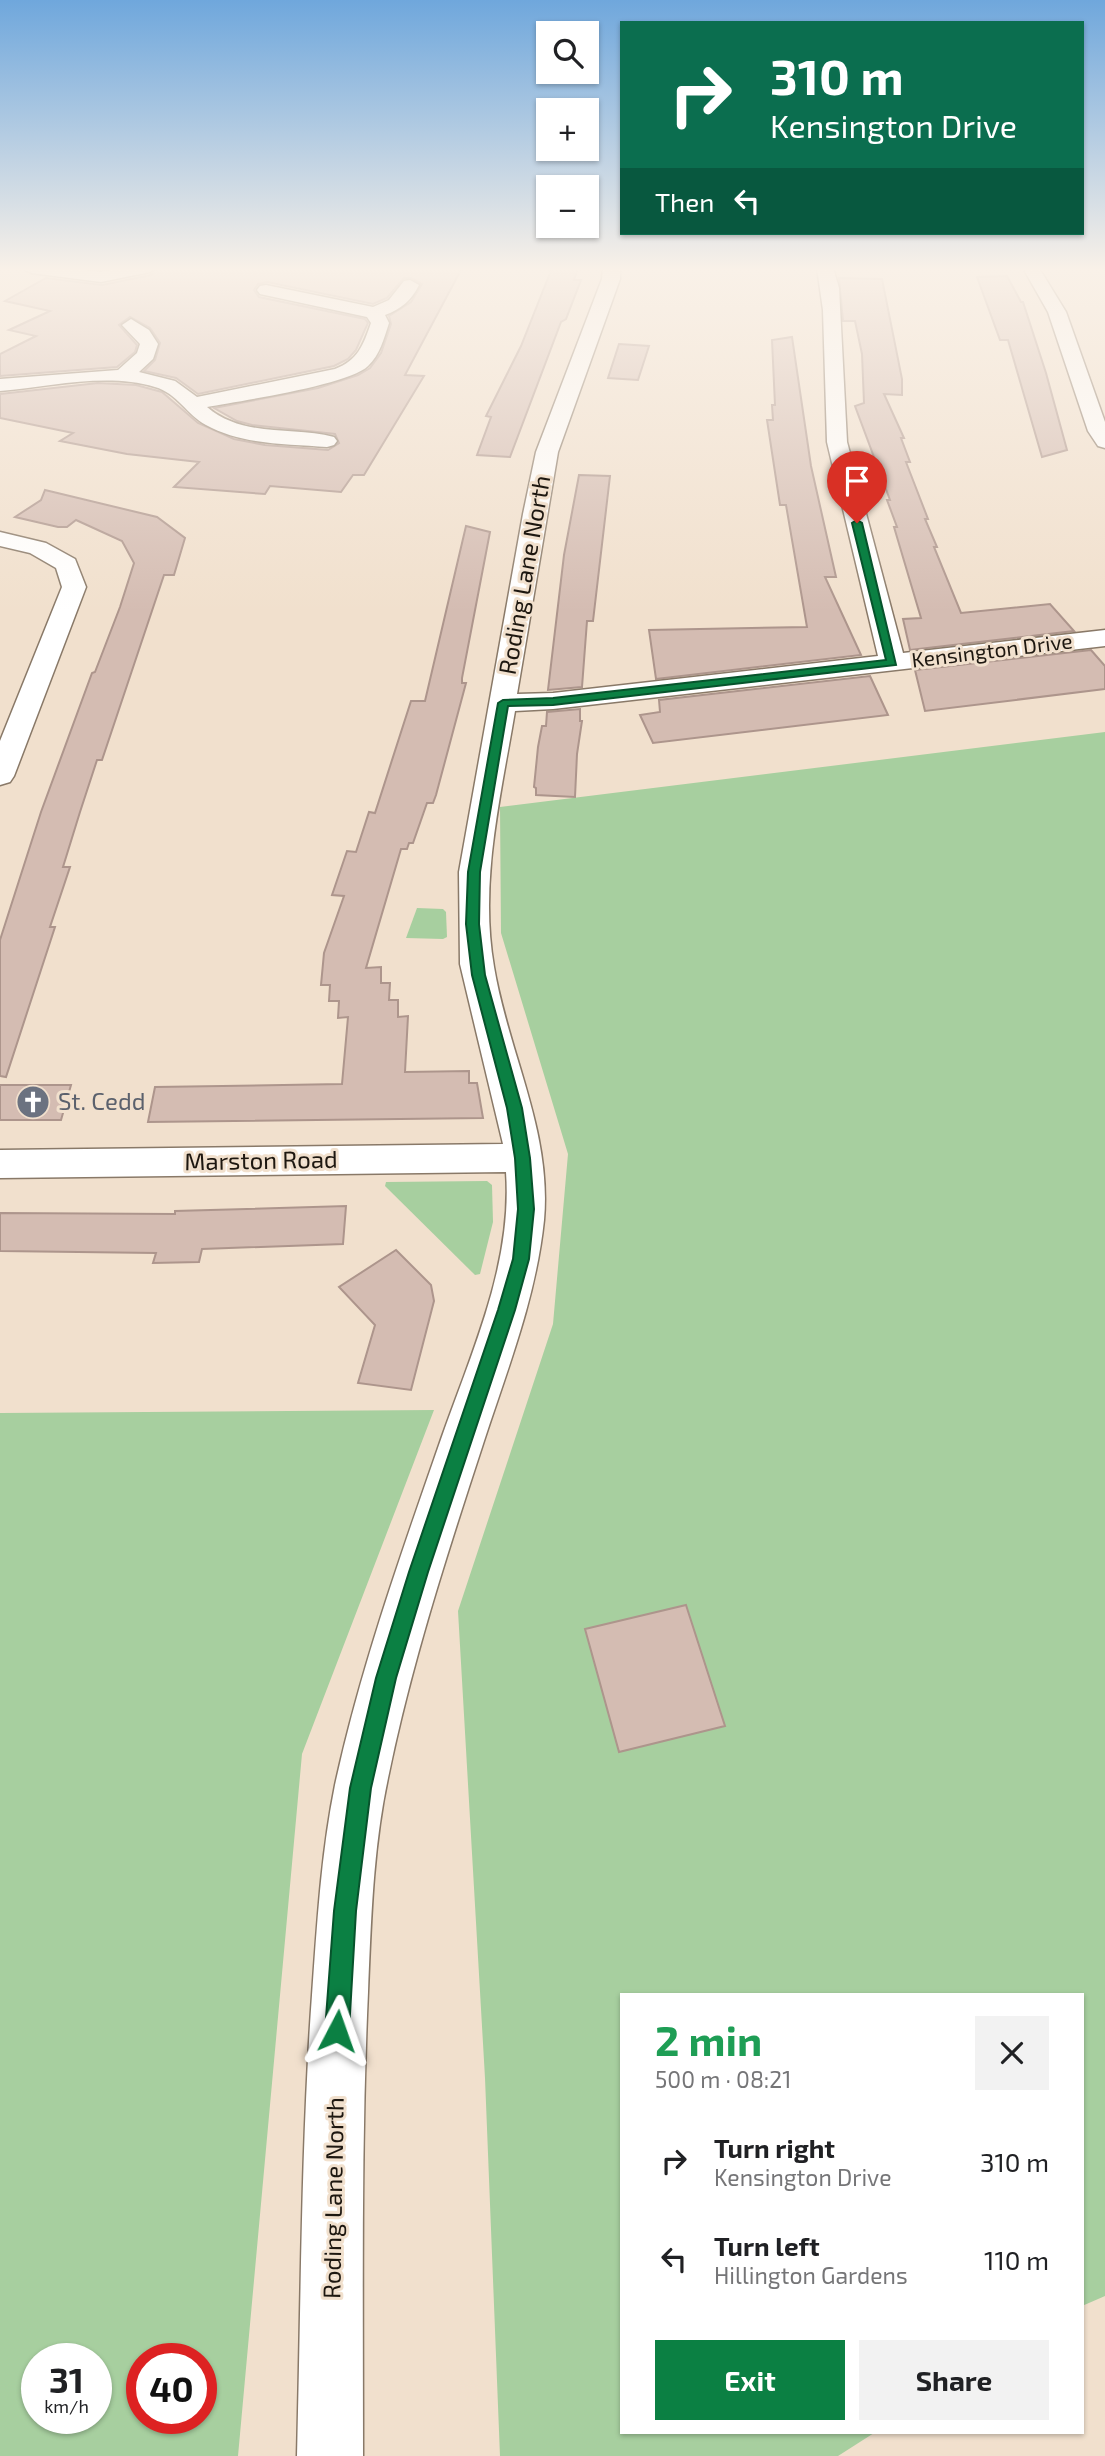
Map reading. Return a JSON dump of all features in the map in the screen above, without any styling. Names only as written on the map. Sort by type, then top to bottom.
[{"type":"street","points":[[0,386],[26,383]]},
{"type":"street","points":[[164,383],[185,394],[210,419],[232,428],[328,440]]},
{"type":"street","points":[[194,404],[298,383]]},
{"type":"street","name":"Roding Lane North","points":[[330,2456],[335,2055],[345,1911],[360,1788],[389,1667],[521,1259],[526,1209],[523,1158],[514,1108],[479,975],[472,924],[474,872],[547,452],[573,383]]},
{"type":"street","points":[[832,383],[837,442],[892,663]]},
{"type":"street","points":[[1081,383],[1098,431],[1105,442]]},
{"type":"street","points":[[0,539],[38,548],[67,564],[74,587],[0,776]]},
{"type":"street","name":"Kensington Drive","points":[[503,703],[553,701],[1105,638]]},
{"type":"street","name":"Marston Road","points":[[0,1164],[523,1158]]},
{"type":"green space","points":[[1105,732],[1105,2296],[1084,2305],[1084,1993],[620,1993],[620,2434],[872,2434],[838,2456],[500,2456],[485,2078],[458,1611],[553,1324],[568,1154],[501,933],[500,807]]},
{"type":"green space","points":[[417,908],[443,909],[446,912],[447,937],[406,938]]},
{"type":"green space","points":[[487,1181],[492,1185],[493,1222],[480,1274],[475,1275],[385,1186],[386,1182]]},
{"type":"green space","points":[[434,1410],[302,1754],[238,2456],[0,2456],[0,1413]]},
{"type":"building","points":[[98,383],[136,385],[162,392],[198,423],[234,439],[265,445],[328,450],[339,443],[335,434],[252,425],[237,421],[214,408],[335,383],[420,383],[364,475],[353,475],[341,492],[270,486],[265,494],[174,487],[199,462],[127,454],[60,441],[73,433],[0,418],[0,394]]},
{"type":"building","points":[[182,383],[253,383],[198,394]]},
{"type":"building","points":[[503,383],[538,383],[510,457],[477,455],[491,417],[486,416]]},
{"type":"building","points":[[774,383],[799,383],[811,466],[836,577],[825,577],[861,655],[656,679],[649,630],[807,627],[786,505],[780,505],[767,420],[773,420],[772,405],[775,405]]},
{"type":"building","points":[[863,383],[902,383],[902,395],[884,394],[904,438],[901,438],[910,462],[906,462],[928,519],[925,519],[937,547],[934,547],[961,613],[1050,604],[1074,631],[910,650],[903,619],[921,618],[894,527],[897,527],[887,500],[890,500],[855,406],[864,403]]},
{"type":"building","points":[[1020,383],[1049,383],[1067,450],[1042,457]]},
{"type":"building","points":[[579,475],[610,476],[593,621],[587,621],[582,687],[548,690],[564,555]]},
{"type":"building","points":[[45,490],[157,517],[185,538],[174,575],[164,575],[102,760],[97,760],[63,867],[70,867],[50,927],[55,927],[6,1077],[0,1076],[0,940],[41,812],[92,673],[95,672],[120,607],[134,563],[122,541],[76,520],[67,527],[58,527],[15,517],[41,500]]},
{"type":"building","points":[[466,526],[490,532],[462,678],[462,683],[466,683],[436,795],[433,803],[427,803],[413,843],[409,843],[407,849],[401,849],[366,968],[381,967],[381,983],[390,983],[389,1000],[398,1000],[398,1017],[408,1016],[405,1072],[469,1071],[469,1083],[477,1083],[483,1118],[148,1122],[155,1087],[342,1084],[348,1017],[338,1018],[339,1001],[329,1001],[330,985],[321,985],[324,953],[344,896],[332,895],[347,851],[356,852],[369,812],[375,813],[411,701],[425,701]]},
{"type":"building","points":[[1091,650],[1105,666],[1105,689],[925,711],[915,670]]},
{"type":"building","points":[[870,676],[888,715],[653,743],[640,715],[660,712],[659,700]]},
{"type":"building","points":[[580,709],[582,721],[575,797],[536,795],[534,787],[538,747],[542,726],[546,726],[547,712]]},
{"type":"building","name":"St. Cedd","points":[[0,1085],[71,1085],[61,1120],[0,1120]]},
{"type":"building","points":[[346,1206],[343,1244],[202,1249],[199,1262],[153,1263],[156,1253],[0,1251],[0,1213],[175,1214],[175,1211]]},
{"type":"building","points":[[396,1250],[431,1285],[434,1301],[411,1390],[358,1383],[375,1325],[339,1287]]},
{"type":"building","points":[[686,1605],[725,1726],[619,1752],[585,1629]]},
{"type":"place","name":"St. Cedd","points":[[33,1102]]},
{"type":"route","points":[[337,2031],[345,1911],[360,1788],[386,1678],[521,1259],[526,1209],[523,1158],[514,1108],[479,975],[472,924],[474,872],[503,703],[553,701],[892,663],[857,523]]}]
